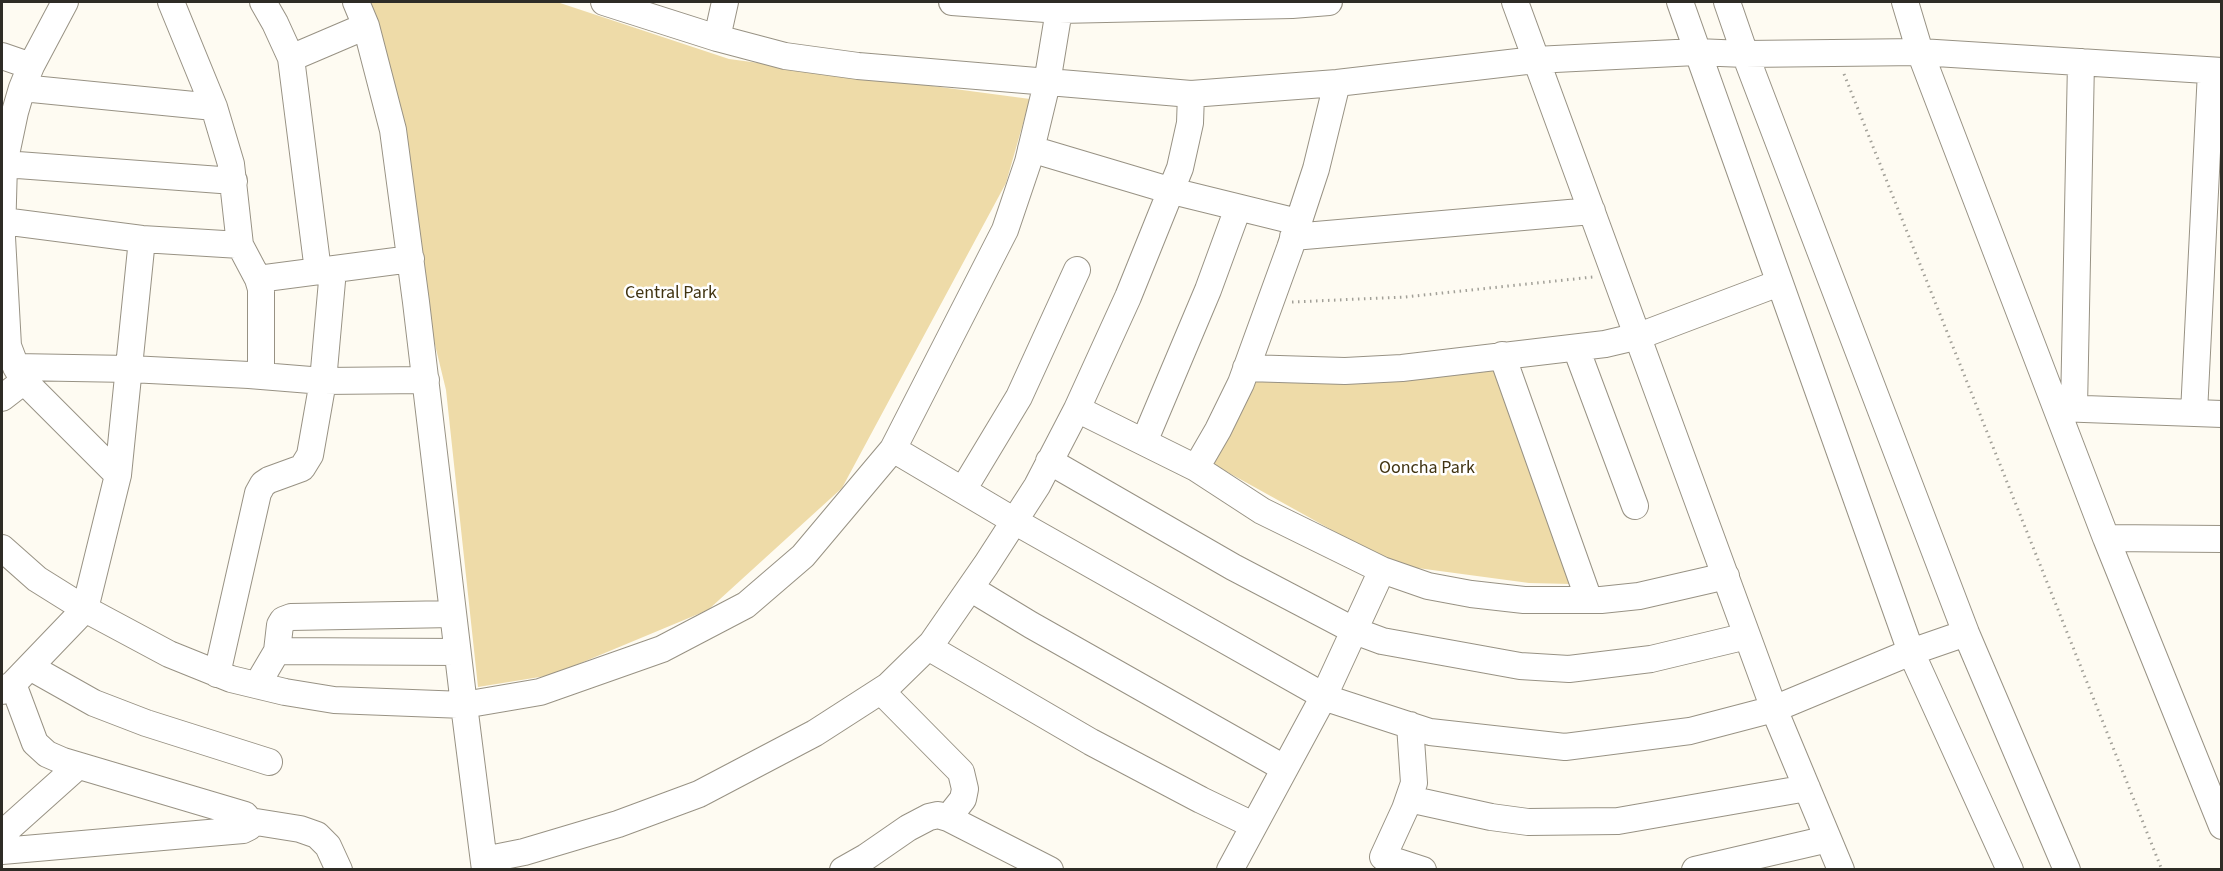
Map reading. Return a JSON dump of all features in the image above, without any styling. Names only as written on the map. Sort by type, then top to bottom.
[{"type":"street","points":[[65,2],[27,77],[4,164],[2,232],[7,335],[20,374],[118,475]]},
{"type":"street","points":[[171,2],[214,107],[231,164],[240,245],[261,289],[261,376]]},
{"type":"street","points":[[217,674],[258,493],[263,484],[269,480],[294,472],[302,468],[306,462],[310,455],[323,381],[326,271],[291,58],[263,2]]},
{"type":"street","points":[[356,2],[366,26],[393,130],[485,865],[618,824],[699,794],[815,734],[882,691],[928,646],[1015,521],[1077,409],[1102,358],[1180,168],[1190,123],[1191,94]]},
{"type":"street","points":[[604,2],[717,38],[785,56],[858,66],[1191,94],[1337,82],[1535,60],[1696,52],[1745,54],[1920,52],[2216,71],[2194,413]]},
{"type":"street","points":[[717,38],[725,2]]},
{"type":"street","points":[[952,2],[1058,6],[1292,5],[1329,2]]},
{"type":"street","points":[[1515,2],[1774,708],[1841,870]]},
{"type":"street","points":[[1680,2],[1911,652],[2010,870]]},
{"type":"street","points":[[1727,2],[1966,633],[2067,870]]},
{"type":"street","points":[[1905,2],[1920,52],[2065,408],[2106,538],[2222,826]]},
{"type":"street","points":[[2,548],[37,579],[85,609],[169,654],[231,679],[334,700],[464,705],[540,692],[662,649],[746,605],[803,556],[893,449],[1005,230],[1031,148],[1047,83],[1058,6]]},
{"type":"street","points":[[291,58],[366,26]]},
{"type":"street","points":[[2,56],[27,77],[214,107]]},
{"type":"street","points":[[2065,408],[2080,62]]},
{"type":"street","points":[[1196,468],[1241,383],[1316,169],[1337,82]]},
{"type":"street","points":[[1031,148],[1172,191],[1238,208],[1296,230],[1592,211]]},
{"type":"street","points":[[4,164],[234,181]]},
{"type":"street","points":[[1144,442],[1208,290],[1238,208]]},
{"type":"street","points":[[2,232],[240,245]]},
{"type":"street","points":[[15,681],[85,609],[118,475],[142,238]]},
{"type":"street","points":[[258,279],[411,260]]},
{"type":"street","points":[[963,490],[1019,397],[1077,270]]},
{"type":"street","points":[[1246,368],[1345,371],[1402,368],[1576,348],[1639,336],[1779,283]]},
{"type":"street","points":[[1576,348],[1635,506]]},
{"type":"street","points":[[1502,355],[1589,600]]},
{"type":"street","points":[[20,374],[130,369],[323,381],[426,380]]},
{"type":"street","points":[[2,398],[20,374]]},
{"type":"street","points":[[2065,408],[2222,414]]},
{"type":"street","points":[[1077,409],[1196,468],[1262,511],[1382,570],[1428,586],[1470,594],[1524,600],[1589,600],[1639,596],[1726,576]]},
{"type":"street","points":[[893,449],[1015,521],[1324,696],[1430,732],[1565,747],[1690,731],[1774,708],[1911,652],[1966,633]]},
{"type":"street","points":[[1049,461],[1233,567],[1355,631],[1382,641],[1520,666],[1569,669],[1651,659],[1747,636]]},
{"type":"street","points":[[2106,538],[2222,539]]},
{"type":"street","points":[[1230,870],[1324,696],[1382,570]]},
{"type":"street","points":[[970,588],[1284,768]]},
{"type":"street","points":[[258,685],[277,651],[280,625],[283,620],[291,617],[453,614]]},
{"type":"street","points":[[928,646],[1091,742],[1253,825]]},
{"type":"street","points":[[277,651],[458,652]]},
{"type":"street","points":[[15,681],[94,703],[146,723],[269,762]]},
{"type":"street","points":[[15,681],[35,743],[47,754],[78,766],[236,812],[245,815],[250,821],[300,829],[318,835],[328,846],[339,870]]},
{"type":"street","points":[[882,691],[962,772],[965,789],[963,799],[948,818]]},
{"type":"street","points":[[1410,725],[1414,783],[1380,863],[1423,870]]},
{"type":"street","points":[[2,834],[78,766]]},
{"type":"street","points":[[1409,799],[1491,817],[1528,822],[1618,821],[1807,788]]},
{"type":"street","points":[[843,870],[929,817],[938,815],[1050,870]]},
{"type":"street","points":[[2,851],[243,830],[249,827],[250,821]]},
{"type":"street","points":[[1695,870],[1828,839]]},
{"type":"path","points":[[1836,53],[2163,870]]},
{"type":"path","points":[[1269,303],[1405,297],[1616,275]]},
{"type":"green space","name":"Central Park","points":[[352,2],[557,2],[729,59],[1030,99],[1006,183],[842,488],[708,610],[552,675],[478,687],[446,390]]},
{"type":"green space","name":"Ooncha Park","points":[[1496,367],[1571,584],[1529,583],[1395,565],[1211,463],[1254,381]]}]
